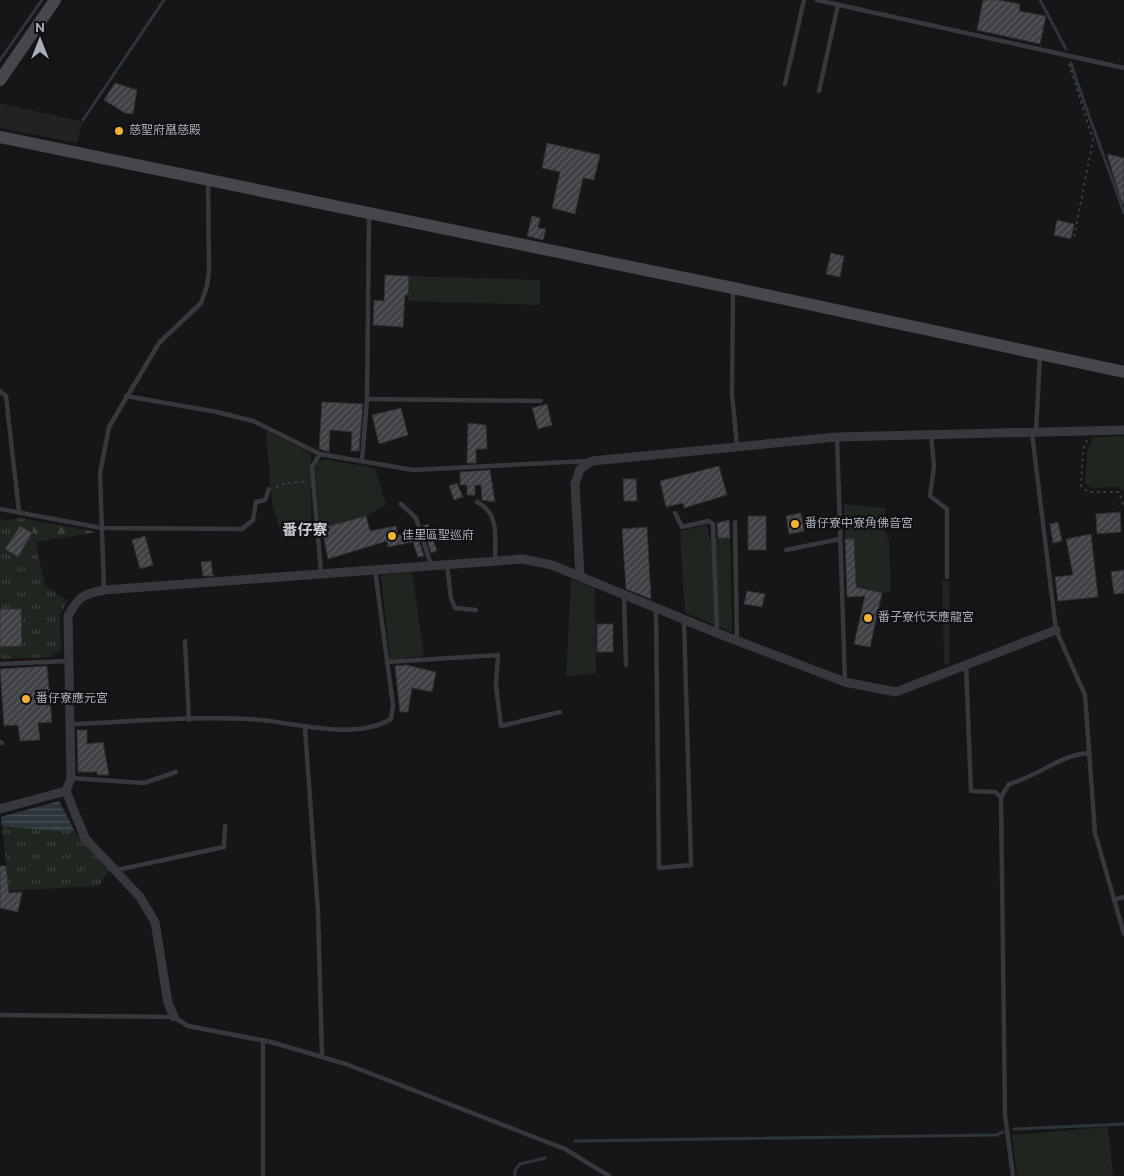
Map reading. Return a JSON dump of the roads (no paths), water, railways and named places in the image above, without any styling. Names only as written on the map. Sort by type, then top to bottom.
[{"type":"street","points":[[0,80],[54,0]]},
{"type":"street","points":[[0,137],[733,288],[1040,356],[1124,372]]},
{"type":"street","points":[[580,576],[575,484],[580,469],[592,461],[837,437],[1124,430]]},
{"type":"street","points":[[174,1017],[168,1003],[155,922],[140,897],[85,838],[66,791],[71,778],[68,616],[76,601],[88,593],[104,590],[522,559],[552,565],[656,609],[845,682],[896,692],[1056,630]]},
{"type":"street","points":[[0,809],[66,791]]},
{"type":"lane","points":[[785,84],[804,0]]},
{"type":"lane","points":[[817,0],[1124,68]]},
{"type":"lane","points":[[820,91],[838,5]]},
{"type":"lane","points":[[104,590],[100,472],[109,426],[159,342],[201,303],[207,286],[209,270],[208,179]]},
{"type":"lane","points":[[362,462],[368,399],[368,213]]},
{"type":"lane","points":[[733,288],[732,394],[737,446]]},
{"type":"lane","points":[[1040,356],[1034,432],[1056,630],[1085,695],[1095,833],[1124,934]]},
{"type":"lane","points":[[0,391],[6,396],[19,512]]},
{"type":"lane","points":[[126,396],[217,412],[253,421],[320,454],[413,470],[592,461]]},
{"type":"lane","points":[[368,399],[541,401]]},
{"type":"lane","points":[[931,435],[934,466],[930,496],[947,509],[947,577]]},
{"type":"lane","points":[[837,437],[845,682]]},
{"type":"lane","points":[[320,454],[312,467],[321,574]]},
{"type":"lane","points":[[0,509],[102,528],[242,528],[253,520],[256,502],[265,500],[269,490]]},
{"type":"lane","points":[[477,502],[492,514],[495,561]]},
{"type":"lane","points":[[401,504],[416,518],[431,565]]},
{"type":"lane","points":[[675,513],[682,527],[708,521],[713,524],[717,633]]},
{"type":"lane","points":[[735,522],[738,641]]},
{"type":"lane","points":[[786,550],[840,538]]},
{"type":"lane","points":[[446,564],[451,598],[455,608],[476,610]]},
{"type":"lane","points":[[70,724],[250,719],[305,728],[358,729],[381,725],[391,720],[393,705],[375,570]]},
{"type":"lane","points":[[624,596],[626,665]]},
{"type":"lane","points":[[656,609],[659,868],[691,865],[684,620]]},
{"type":"lane","points":[[185,641],[189,720]]},
{"type":"lane","points":[[387,662],[498,655],[496,686],[501,726],[560,712]]},
{"type":"lane","points":[[0,664],[68,661]]},
{"type":"lane","points":[[966,665],[971,791],[995,792],[1001,797]]},
{"type":"lane","points":[[305,728],[318,912],[322,1055]]},
{"type":"lane","points":[[1013,1176],[1005,1115],[1001,797],[1009,784],[1026,780],[1053,764],[1079,753],[1090,752]]},
{"type":"lane","points":[[71,778],[144,783],[176,772]]},
{"type":"lane","points":[[114,870],[224,847],[225,826]]},
{"type":"lane","points":[[1114,900],[1124,897]]},
{"type":"lane","points":[[0,1015],[174,1017],[188,1026],[263,1040],[322,1055],[565,1149],[609,1176]]},
{"type":"lane","points":[[263,1040],[263,1176]]},
{"type":"waterway","points":[[0,60],[42,0]]},
{"type":"waterway","points":[[83,120],[164,0]]},
{"type":"waterway","points":[[1040,0],[1066,49]]},
{"type":"waterway","points":[[1071,63],[1124,213]]},
{"type":"waterway","points":[[1014,1129],[1124,1124]]},
{"type":"waterway","points":[[575,1141],[996,1135],[1003,1132]]},
{"type":"waterway","points":[[515,1176],[515,1170],[520,1164],[545,1158]]},
{"type":"place","name":"慈聖府凰慈殿","points":[[119,131]]},
{"type":"place","name":"番仔寮中寮角佛音宮","points":[[795,524]]},
{"type":"place","name":"佳里區聖巡府","points":[[392,536]]},
{"type":"place","name":"番子寮代天應龍宮","points":[[868,618]]},
{"type":"place","name":"番仔寮應元宮","points":[[26,699]]},
{"type":"district","name":"番仔寮","points":[[305,531]]}]
